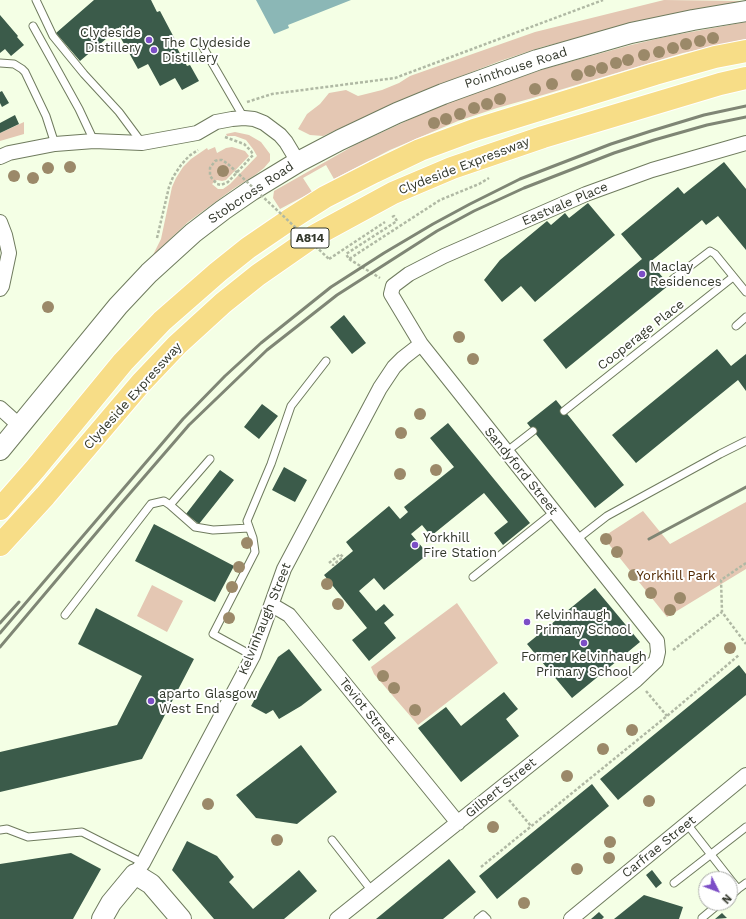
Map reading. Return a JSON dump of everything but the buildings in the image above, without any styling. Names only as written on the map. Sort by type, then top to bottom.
[{"type":"main road","name":"Clydeside Expressway","points":[[0,509],[123,362],[162,321],[248,248],[325,197],[420,150],[474,130],[662,72],[715,57],[746,51]]},
{"type":"main road","name":"Clydeside Expressway","points":[[0,545],[50,490],[141,383],[177,345],[223,303],[258,275],[314,236],[393,193],[452,168],[542,137],[720,84],[746,78]]},
{"type":"street","name":"Pointhouse Road","points":[[298,162],[397,113],[443,94],[537,60],[631,33],[746,11]]},
{"type":"street","name":"Stobcross Road","points":[[0,157],[9,153],[55,144],[94,141],[142,143],[196,133],[216,122],[244,118],[254,119],[264,123],[280,135],[298,162],[252,190],[223,210],[193,233],[149,273],[118,306],[0,450]]},
{"type":"street","name":"Eastvale Place","points":[[393,286],[409,274],[444,256],[586,194],[652,170],[746,143]]},
{"type":"street","points":[[0,222],[5,235],[8,253],[2,286],[0,289]]},
{"type":"street","name":"Sandyford Street","points":[[393,286],[391,294],[421,344],[657,641],[663,653]]},
{"type":"street","name":"Kelvinhaugh Street","points":[[102,919],[111,903],[139,868],[253,656],[284,569],[380,388],[394,367],[421,344]]},
{"type":"street","points":[[0,408],[20,426]]},
{"type":"street","name":"Teviot Street","points":[[272,605],[289,615],[458,823]]},
{"type":"street","name":"Gilbert Street","points":[[337,919],[636,680],[663,653]]},
{"type":"street","name":"Carfrae Street","points":[[571,919],[746,775]]},
{"type":"street","points":[[139,868],[181,919]]},
{"type":"lane","points":[[36,0],[53,36],[84,74],[119,112],[142,143]]},
{"type":"lane","points":[[33,26],[79,109],[94,141]]},
{"type":"lane","points":[[200,42],[244,118]]},
{"type":"lane","points":[[0,63],[14,64],[22,68],[25,72],[46,116],[55,144]]},
{"type":"lane","name":"Cooperage Place","points":[[673,279],[710,251],[715,254],[746,292]]},
{"type":"lane","name":"Cooperage Place","points":[[564,411],[733,277]]},
{"type":"lane","points":[[736,326],[746,317]]},
{"type":"lane","points":[[253,656],[213,634],[255,552],[253,538],[247,521],[271,464],[291,406],[326,361]]},
{"type":"lane","points":[[506,452],[533,431]]},
{"type":"lane","points":[[576,540],[607,516],[720,454],[746,442]]},
{"type":"lane","points":[[170,505],[210,459]]},
{"type":"lane","points":[[65,615],[151,504],[164,501],[195,528],[213,530],[249,528]]},
{"type":"lane","points":[[473,577],[554,512]]},
{"type":"lane","points":[[686,824],[724,871]]},
{"type":"lane","points":[[674,883],[746,827]]},
{"type":"lane","points":[[0,830],[7,829],[28,837],[82,832],[139,868]]},
{"type":"lane","points":[[332,840],[372,891]]},
{"type":"lane","points":[[738,890],[746,883]]},
{"type":"lane","points":[[702,918],[710,911]]},
{"type":"lane","points":[[478,919],[483,914],[487,919]]},
{"type":"path","points":[[244,118],[248,102],[272,94],[395,78],[603,0]]},
{"type":"path","points":[[216,122],[222,136],[244,144],[253,155],[241,167],[228,182],[221,185],[217,184],[210,176],[210,168],[215,161],[222,160],[228,164],[329,259],[394,216],[397,221],[346,254],[350,260],[393,286]]},
{"type":"path","points":[[157,240],[169,187],[173,177],[180,165],[189,156],[199,150]]},
{"type":"path","points":[[350,260],[440,200],[479,184],[490,177]]},
{"type":"path","points":[[329,563],[340,554],[343,557],[332,566]]},
{"type":"path","points":[[746,563],[721,580],[722,612],[746,644]]},
{"type":"path","points":[[663,653],[722,612]]},
{"type":"path","points":[[481,866],[667,716],[739,655]]},
{"type":"path","points":[[636,680],[667,716]]},
{"type":"path","points":[[500,789],[531,826]]},
{"type":"green space","points":[[664,0],[746,1],[664,16],[542,47],[500,61],[418,93],[323,136],[310,135],[298,129],[307,114],[320,104],[329,93],[346,90],[358,96],[382,90],[399,83],[410,76],[535,32]]},
{"type":"green space","points":[[746,22],[746,39],[683,53],[458,121],[390,150],[334,179],[326,165],[303,178],[312,192],[280,209],[273,198],[274,191],[355,145],[430,110],[468,95],[547,68],[631,45],[669,36]]},
{"type":"green space","points":[[24,122],[24,134],[0,141],[0,133]]},
{"type":"green space","points":[[235,132],[249,135],[261,142],[270,154],[270,161],[255,175],[188,222],[153,255],[161,239],[172,187],[183,167],[191,159],[207,148],[208,150],[215,147],[217,153],[226,148],[232,147],[245,151],[249,156],[226,180],[217,180],[212,184],[218,189],[223,189],[230,184],[257,156],[246,140],[235,136],[227,136],[226,134]]},
{"type":"green space","name":"Yorkhill Park","points":[[746,502],[746,569],[667,617],[603,537],[643,511],[670,544]]},
{"type":"green space","points":[[152,585],[183,601],[167,632],[137,616]]},
{"type":"green space","points":[[457,603],[498,663],[418,725],[374,674],[371,667]]},
{"type":"water","points":[[256,0],[351,0],[288,25],[289,28],[274,34]]},
{"type":"railway","points":[[0,633],[183,419],[225,376],[261,343],[331,287],[433,224],[520,179],[611,144],[651,131],[704,115],[746,106]]},
{"type":"railway","points":[[0,647],[189,425],[267,350],[337,295],[437,231],[474,211],[524,188],[614,153],[654,140],[707,125],[746,117]]},
{"type":"railway","points":[[649,539],[746,487]]},
{"type":"railway","points":[[0,623],[19,602]]},
{"type":"place","name":"Clydeside Distillery","points":[[149,40]]},
{"type":"place","name":"The Clydeside Distillery","points":[[154,50]]},
{"type":"place","name":"Maclay Residences","points":[[642,274]]},
{"type":"place","name":"Yorkhill Fire Station","points":[[415,545]]},
{"type":"place","name":"Kelvinhaugh Primary School","points":[[527,622]]},
{"type":"place","name":"Former Kelvinhaugh Primary School","points":[[584,643]]},
{"type":"place","name":"aparto Glasgow West End","points":[[151,701]]}]
